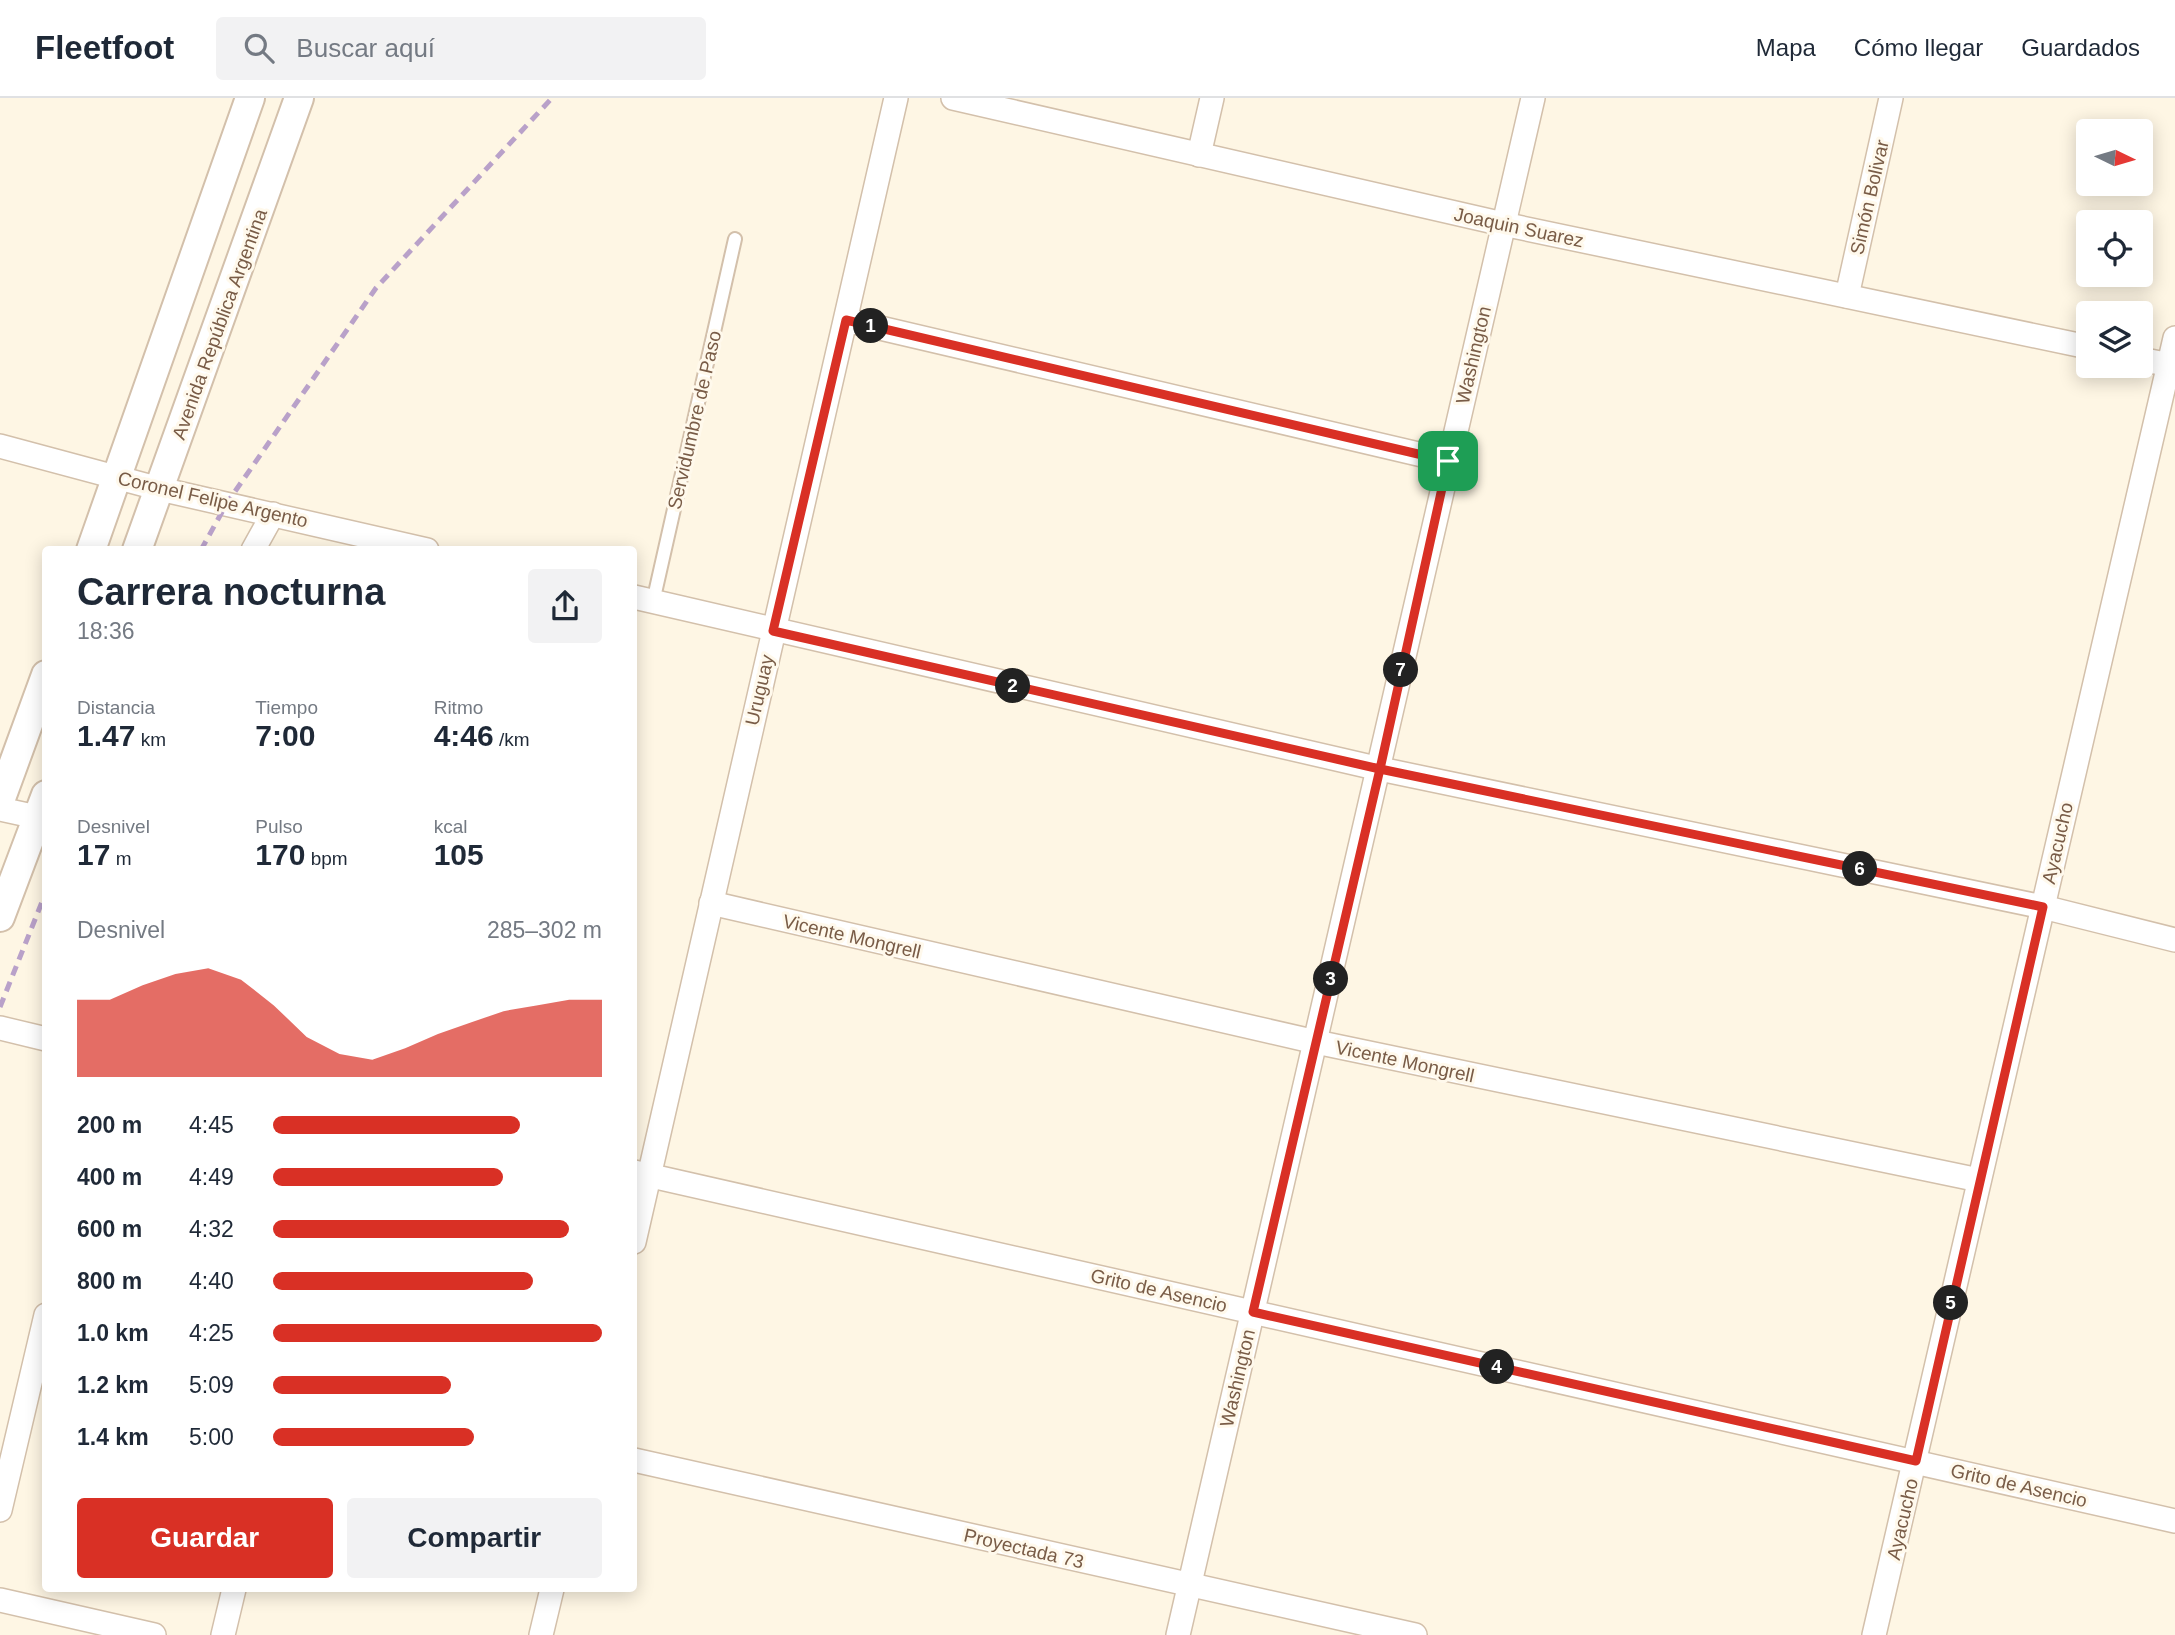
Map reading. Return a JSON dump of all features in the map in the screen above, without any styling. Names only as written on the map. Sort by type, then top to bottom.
[{"type":"street","points":[[92,546],[250,98]]},
{"type":"street","name":"Avenida República Argentina","points":[[139,546],[299,98]]},
{"type":"street","name":"Uruguay","points":[[637,1213],[641,1174],[711,903],[896,98]]},
{"type":"street","name":"Joaquin Suarez","points":[[953,98],[1503,224],[2076,344]]},
{"type":"street","points":[[1199,155],[1212,98]]},
{"type":"street","name":"Washington","points":[[1178,1635],[1533,98]]},
{"type":"street","name":"Simón Bolivar","points":[[1847,296],[1891,98]]},
{"type":"street","points":[[846,320],[1448,461]]},
{"type":"street","name":"Ayacucho","points":[[1874,1635],[2172,366],[2175,338]]},
{"type":"street","points":[[2153,362],[2172,366]]},
{"type":"street","name":"Coronel Felipe Argento","points":[[0,446],[160,489],[409,546]]},
{"type":"street","points":[[255,546],[273,513]]},
{"type":"street","points":[[643,599],[1380,769],[2043,907],[2175,940]]},
{"type":"street","points":[[0,801],[42,686]]},
{"type":"street","points":[[0,809],[41,806],[0,917]]},
{"type":"street","name":"Vicente Mongrell","points":[[711,903],[1316,1042],[1979,1180]]},
{"type":"street","points":[[0,1028],[42,1038]]},
{"type":"street","name":"Grito de Asencio","points":[[641,1174],[2175,1521]]},
{"type":"street","points":[[0,1510],[42,1332]]},
{"type":"street","name":"Proyectada 73","points":[[637,1461],[1415,1635]]},
{"type":"street","points":[[223,1635],[233,1592]]},
{"type":"street","points":[[541,1635],[551,1592]]},
{"type":"street","points":[[0,1600],[154,1635]]},
{"type":"lane","name":"Servidumbre de Paso","points":[[643,599],[734,239]]},
{"type":"railway","points":[[203,546],[227,503],[376,288],[552,98]]},
{"type":"railway","points":[[0,1007],[42,902]]},
{"type":"route","points":[[1448,461],[846,320],[773,631],[1380,769],[1253,1312],[1916,1461],[2043,907],[1380,769],[1448,461]]}]
